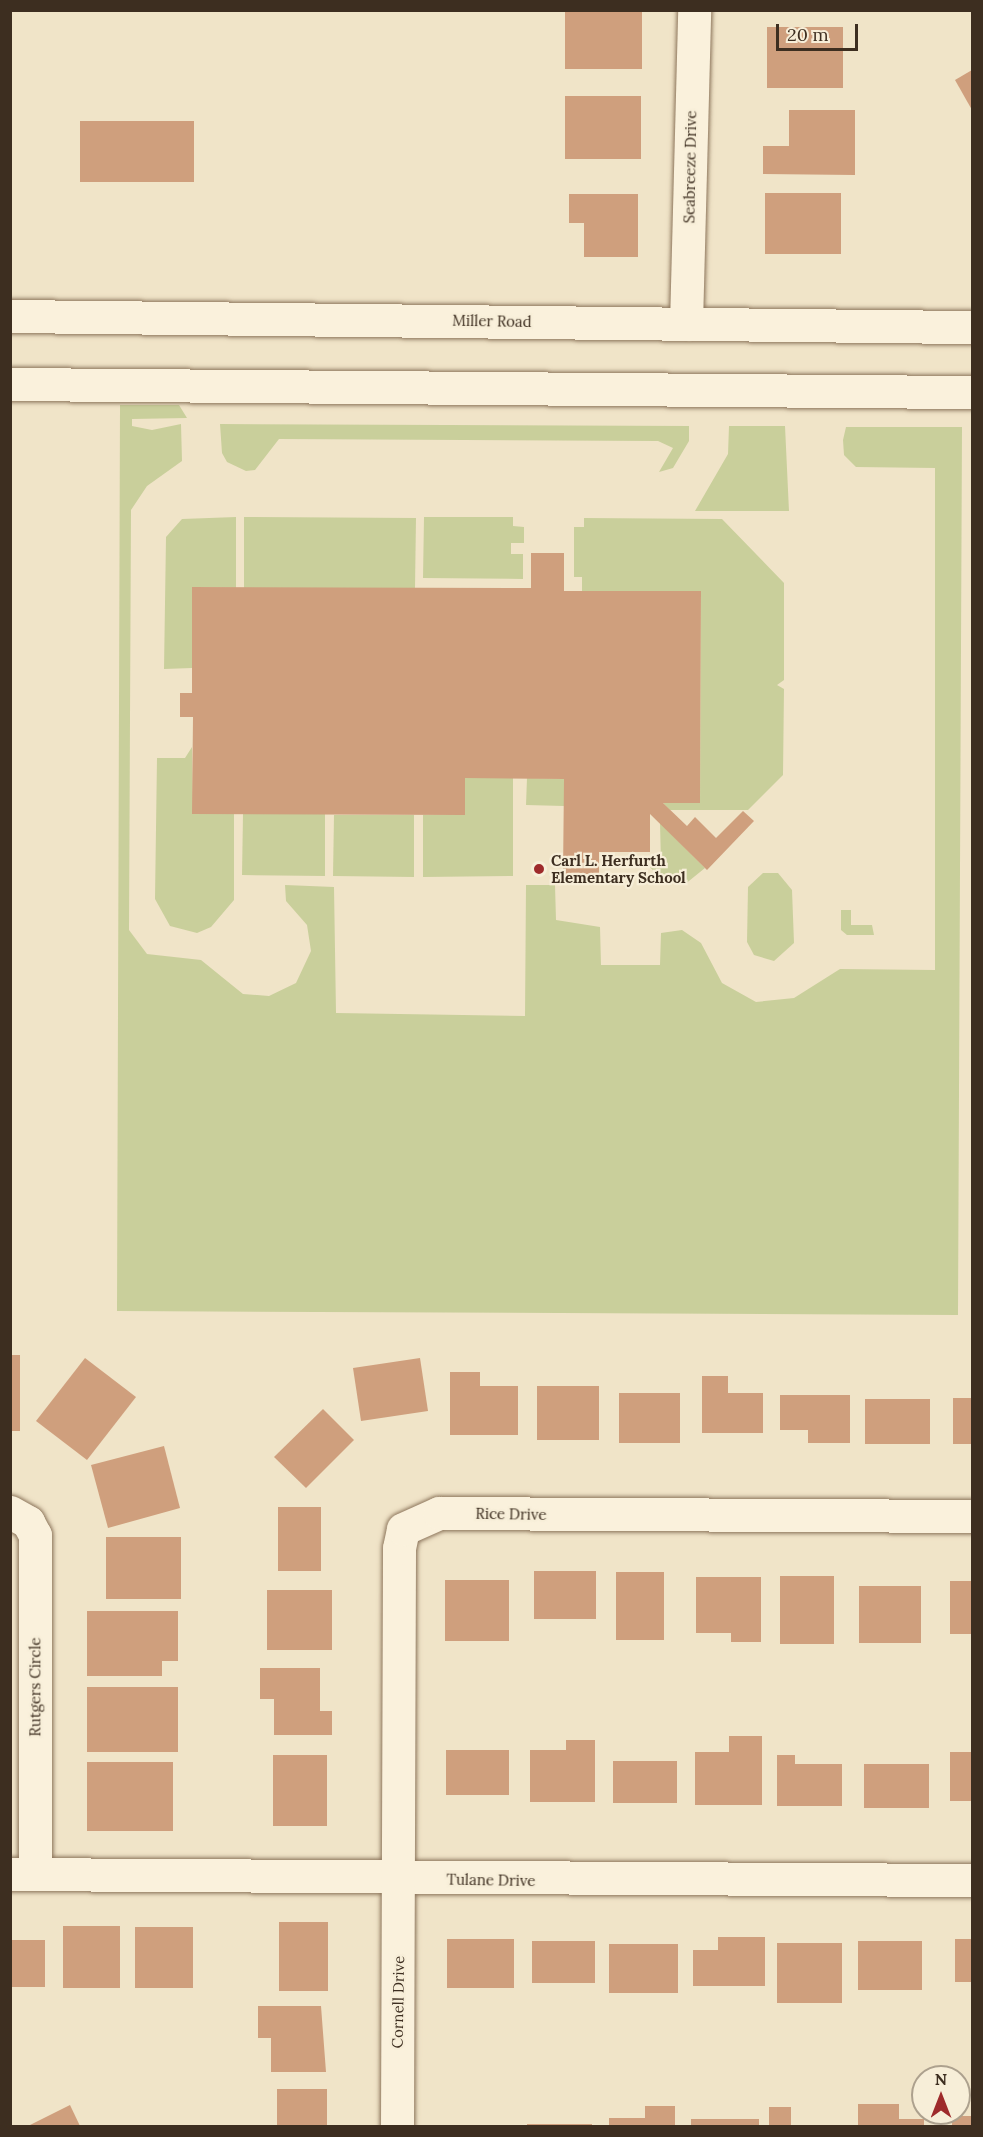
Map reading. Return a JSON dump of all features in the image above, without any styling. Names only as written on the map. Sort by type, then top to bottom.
[{"type":"street","name":"Seabreeze Drive","points":[[686,324],[694,10]]},
{"type":"street","name":"Miller Road","points":[[10,316],[972,327]]},
{"type":"street","points":[[10,384],[972,392]]},
{"type":"street","name":"Rutgers Circle","points":[[10,1512],[28,1522],[34,1535],[22,1874]]},
{"type":"street","name":"Rice Drive","points":[[399,1878],[399,1548],[403,1529],[420,1518],[439,1513],[972,1516]]},
{"type":"street","name":"Tulane Drive","points":[[22,1874],[972,1880]]},
{"type":"street","name":"Cornell Drive","points":[[397,2127],[399,1878]]},
{"type":"green space","points":[[120,405],[179,405],[187,418],[132,419],[132,426],[152,430],[181,424],[182,461],[147,486],[131,510],[129,930],[147,954],[201,960],[243,994],[269,996],[296,983],[311,951],[307,925],[286,901],[285,885],[334,887],[336,1013],[525,1016],[526,885],[555,885],[556,920],[600,927],[601,965],[660,965],[661,933],[682,930],[701,943],[722,983],[756,1002],[794,998],[840,969],[935,970],[935,468],[856,467],[844,455],[843,440],[846,427],[962,427],[958,1315],[117,1311]]},
{"type":"green space","points":[[220,424],[689,426],[689,441],[673,468],[659,472],[673,448],[658,441],[279,439],[255,470],[246,471],[227,462],[222,453]]},
{"type":"green space","points":[[729,426],[785,426],[789,511],[695,511],[728,454]]},
{"type":"green space","points":[[236,517],[236,588],[192,587],[192,668],[164,669],[166,537],[182,519]]},
{"type":"green space","points":[[244,517],[416,518],[415,588],[244,588]]},
{"type":"green space","points":[[424,517],[513,517],[513,526],[524,527],[524,543],[511,543],[511,554],[523,554],[523,579],[423,578]]},
{"type":"green space","points":[[584,518],[722,519],[784,583],[784,680],[777,685],[784,689],[783,775],[748,810],[670,810],[663,803],[700,802],[701,591],[582,591],[582,577],[574,577],[574,527],[584,527]]},
{"type":"green space","points":[[192,747],[193,813],[234,814],[234,900],[211,927],[197,933],[170,926],[155,899],[157,758],[185,758]]},
{"type":"green space","points":[[465,778],[513,778],[513,876],[423,877],[423,815],[464,814]]},
{"type":"green space","points":[[527,778],[564,779],[564,806],[526,805]]},
{"type":"green space","points":[[243,814],[325,814],[325,876],[242,875]]},
{"type":"green space","points":[[334,815],[414,815],[414,877],[333,876]]},
{"type":"green space","points":[[660,823],[705,868],[684,885],[662,881],[650,867],[661,863]]},
{"type":"green space","points":[[763,873],[778,873],[792,890],[794,943],[774,961],[754,955],[747,942],[748,887]]},
{"type":"green space","points":[[841,910],[851,910],[851,925],[872,925],[874,935],[847,935],[841,930]]},
{"type":"building","points":[[565,10],[642,10],[642,69],[565,69]]},
{"type":"building","points":[[767,27],[843,27],[843,88],[767,88]]},
{"type":"building","points":[[972,70],[972,110],[955,80]]},
{"type":"building","points":[[565,96],[641,96],[641,159],[565,159]]},
{"type":"building","points":[[789,110],[855,110],[855,175],[763,174],[763,146],[789,146]]},
{"type":"building","points":[[80,121],[194,121],[194,182],[80,182]]},
{"type":"building","points":[[765,193],[841,193],[841,254],[765,254]]},
{"type":"building","points":[[569,194],[638,194],[638,257],[584,257],[584,223],[569,223]]},
{"type":"building","name":"Carl L. Herfurth Elementary School","points":[[531,553],[564,553],[564,591],[701,591],[700,803],[663,803],[687,826],[695,817],[716,838],[743,811],[754,821],[707,870],[650,814],[650,852],[599,852],[599,874],[563,874],[564,779],[465,778],[465,815],[192,814],[193,717],[180,717],[180,693],[192,693],[192,587],[531,588]]},
{"type":"building","points":[[10,1355],[20,1355],[20,1431],[10,1431]]},
{"type":"building","points":[[85,1358],[136,1397],[87,1460],[36,1421]]},
{"type":"building","points":[[420,1358],[428,1411],[361,1421],[353,1368]]},
{"type":"building","points":[[450,1372],[480,1372],[480,1386],[518,1386],[518,1435],[450,1435]]},
{"type":"building","points":[[702,1376],[728,1376],[728,1393],[763,1393],[763,1433],[702,1433]]},
{"type":"building","points":[[537,1386],[599,1386],[599,1440],[537,1440]]},
{"type":"building","points":[[619,1393],[680,1393],[680,1443],[619,1443]]},
{"type":"building","points":[[780,1395],[850,1395],[850,1443],[808,1443],[808,1430],[780,1430]]},
{"type":"building","points":[[953,1398],[972,1398],[972,1444],[953,1444]]},
{"type":"building","points":[[865,1399],[930,1399],[930,1444],[865,1444]]},
{"type":"building","points":[[323,1409],[354,1440],[306,1488],[274,1457]]},
{"type":"building","points":[[164,1446],[180,1508],[108,1528],[91,1465]]},
{"type":"building","points":[[278,1507],[321,1507],[321,1571],[278,1571]]},
{"type":"building","points":[[106,1537],[181,1537],[181,1599],[106,1599]]},
{"type":"building","points":[[534,1571],[596,1571],[596,1619],[534,1619]]},
{"type":"building","points":[[616,1572],[664,1572],[664,1640],[616,1640]]},
{"type":"building","points":[[780,1576],[834,1576],[834,1644],[780,1644]]},
{"type":"building","points":[[696,1577],[761,1577],[761,1642],[731,1642],[731,1633],[696,1633]]},
{"type":"building","points":[[445,1580],[509,1580],[509,1641],[445,1641]]},
{"type":"building","points":[[950,1581],[972,1581],[972,1634],[950,1634]]},
{"type":"building","points":[[859,1586],[921,1586],[921,1643],[859,1643]]},
{"type":"building","points":[[267,1590],[332,1590],[332,1650],[267,1650]]},
{"type":"building","points":[[87,1611],[178,1611],[178,1661],[162,1661],[162,1676],[87,1676]]},
{"type":"building","points":[[260,1668],[320,1668],[320,1711],[332,1711],[332,1735],[274,1735],[274,1699],[260,1699]]},
{"type":"building","points":[[87,1687],[178,1687],[178,1752],[87,1752]]},
{"type":"building","points":[[729,1736],[762,1736],[762,1805],[695,1805],[695,1752],[729,1752]]},
{"type":"building","points":[[566,1740],[595,1740],[595,1802],[530,1802],[530,1750],[566,1750]]},
{"type":"building","points":[[446,1750],[509,1750],[509,1795],[446,1795]]},
{"type":"building","points":[[950,1752],[972,1752],[972,1801],[950,1801]]},
{"type":"building","points":[[273,1755],[327,1755],[327,1826],[273,1826]]},
{"type":"building","points":[[777,1755],[795,1755],[795,1764],[842,1764],[842,1806],[777,1806]]},
{"type":"building","points":[[613,1761],[677,1761],[677,1803],[613,1803]]},
{"type":"building","points":[[87,1762],[173,1762],[173,1831],[87,1831]]},
{"type":"building","points":[[864,1764],[929,1764],[929,1808],[864,1808]]},
{"type":"building","points":[[279,1922],[328,1922],[328,1991],[279,1991]]},
{"type":"building","points":[[63,1926],[120,1926],[120,1988],[63,1988]]},
{"type":"building","points":[[135,1927],[193,1927],[193,1988],[135,1988]]},
{"type":"building","points":[[718,1937],[765,1937],[765,1986],[693,1986],[693,1950],[718,1950]]},
{"type":"building","points":[[447,1939],[514,1939],[514,1988],[447,1988]]},
{"type":"building","points":[[955,1939],[972,1939],[972,1982],[955,1982]]},
{"type":"building","points":[[10,1940],[45,1940],[45,1987],[10,1987]]},
{"type":"building","points":[[532,1941],[595,1941],[595,1983],[532,1983]]},
{"type":"building","points":[[858,1941],[922,1941],[922,1990],[858,1990]]},
{"type":"building","points":[[777,1943],[842,1943],[842,2003],[777,2003]]},
{"type":"building","points":[[609,1944],[678,1944],[678,1993],[609,1993]]},
{"type":"building","points":[[258,2006],[321,2006],[326,2072],[271,2072],[271,2038],[258,2038]]},
{"type":"building","points":[[277,2089],[327,2089],[327,2126],[277,2126]]},
{"type":"building","points":[[858,2104],[899,2104],[899,2119],[911,2119],[911,2125],[924,2125],[924,2126],[858,2126]]},
{"type":"building","points":[[70,2105],[80,2126],[28,2126]]},
{"type":"building","points":[[645,2106],[675,2106],[675,2126],[609,2126],[609,2118],[645,2118]]},
{"type":"building","points":[[769,2107],[791,2107],[791,2126],[769,2126]]},
{"type":"building","points":[[972,2116],[972,2126],[952,2126],[971,2125]]},
{"type":"building","points":[[691,2119],[759,2119],[759,2126],[691,2126]]},
{"type":"building","points":[[527,2124],[592,2124],[592,2126],[527,2126]]},
{"type":"place","name":"Carl L. Herfurth Elementary School","points":[[539,869]]}]
